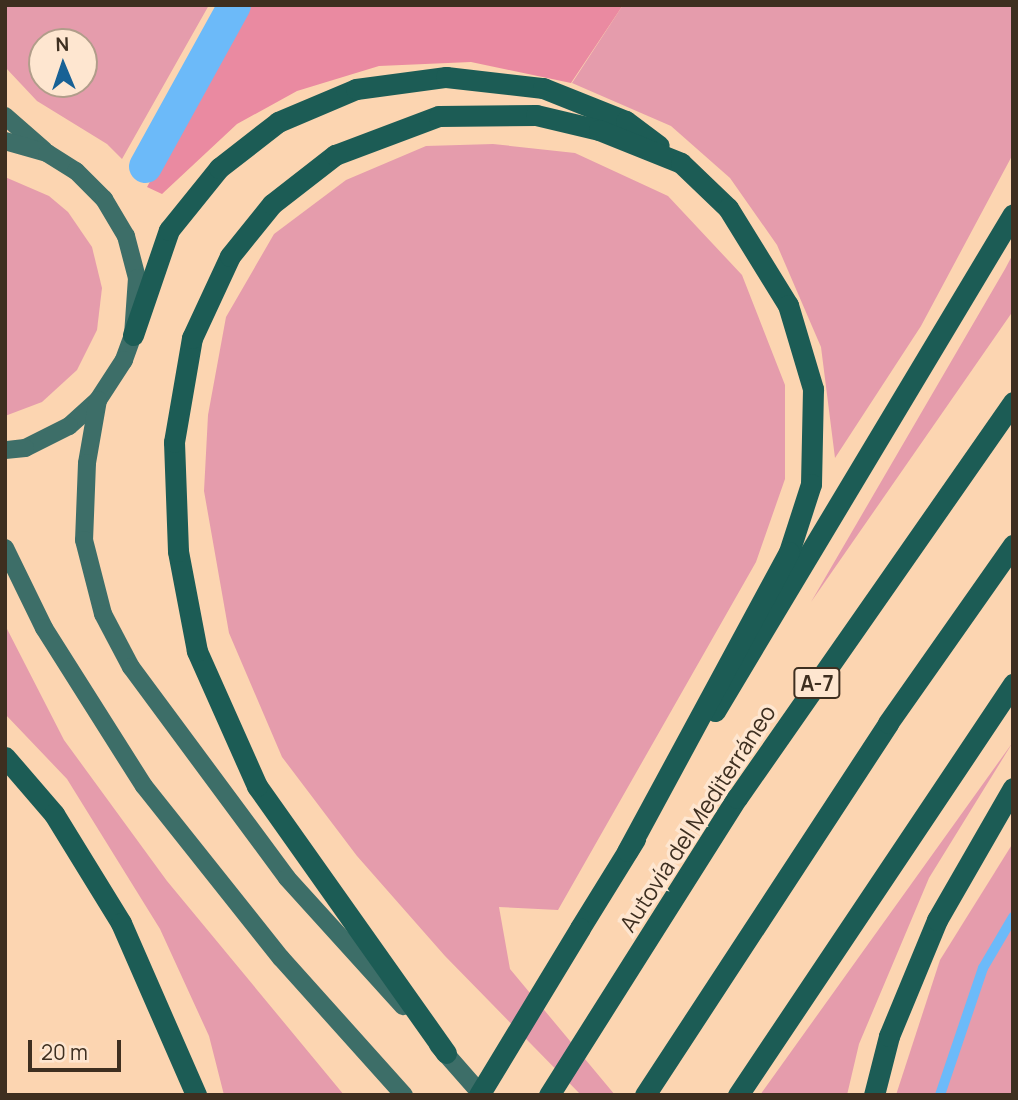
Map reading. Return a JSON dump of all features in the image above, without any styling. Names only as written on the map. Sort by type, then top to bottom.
[{"type":"highway","points":[[133,335],[169,230],[219,168],[278,122],[356,89],[446,77],[542,88],[626,121],[681,163],[727,208],[788,305],[813,389],[811,484],[789,552],[628,851]]},
{"type":"highway","points":[[446,1054],[257,786],[197,651],[178,551],[174,442],[192,338],[230,256],[272,204],[335,155],[439,116],[536,115],[599,130],[681,163]]},
{"type":"highway","points":[[481,1095],[580,928],[817,546],[1013,214]]},
{"type":"highway","name":"Autovía del Mediterráneo","points":[[549,1095],[737,799],[1013,402]]},
{"type":"highway","points":[[645,1095],[888,723],[1013,545]]},
{"type":"highway","points":[[738,1095],[1013,684]]},
{"type":"highway","points":[[5,757],[54,814],[121,923],[196,1095]]},
{"type":"highway","points":[[874,1095],[889,1036],[937,920],[1013,788]]},
{"type":"main road","points":[[5,116],[47,153],[76,171],[104,199],[126,236],[136,278],[133,335],[118,370],[98,400],[69,426],[25,447],[5,450]]},
{"type":"main road","points":[[5,141],[47,153]]},
{"type":"main road","points":[[98,400],[87,463],[83,540],[103,614],[131,667],[287,878],[481,1095]]},
{"type":"main road","points":[[5,548],[44,628],[144,786],[281,958],[404,1095]]},
{"type":"shaded area","points":[[5,5],[209,5],[122,159],[107,144],[34,98],[98,98],[98,28],[28,28],[28,91],[5,67]]},
{"type":"shaded area","points":[[249,5],[623,5],[571,83],[471,62],[379,66],[297,91],[237,124],[162,194],[147,187]]},
{"type":"shaded area","points":[[623,5],[1013,5],[1013,154],[921,326],[835,458],[821,347],[777,245],[730,178],[671,126],[572,83]]},
{"type":"shaded area","points":[[493,144],[575,153],[668,196],[742,275],[785,385],[785,479],[756,562],[558,910],[499,907],[510,969],[615,1095],[581,1095],[445,956],[357,856],[282,757],[229,633],[204,491],[208,415],[226,317],[274,234],[346,180],[426,146]]},
{"type":"shaded area","points":[[5,177],[49,196],[68,212],[92,247],[102,288],[97,330],[77,370],[42,402],[5,416]]},
{"type":"shaded area","points":[[1013,254],[1013,311],[811,602],[1005,269]]},
{"type":"shaded area","points":[[5,625],[64,740],[167,881],[344,1095],[224,1095],[209,1036],[160,929],[67,779],[5,714]]},
{"type":"shaded area","points":[[1013,742],[929,878],[859,1044],[847,1095],[760,1095]]},
{"type":"shaded area","points":[[1013,843],[1013,1095],[896,1095],[940,960]]},
{"type":"waterway","points":[[145,166],[234,5]]},
{"type":"waterway","points":[[940,1095],[983,968],[1013,917]]}]
